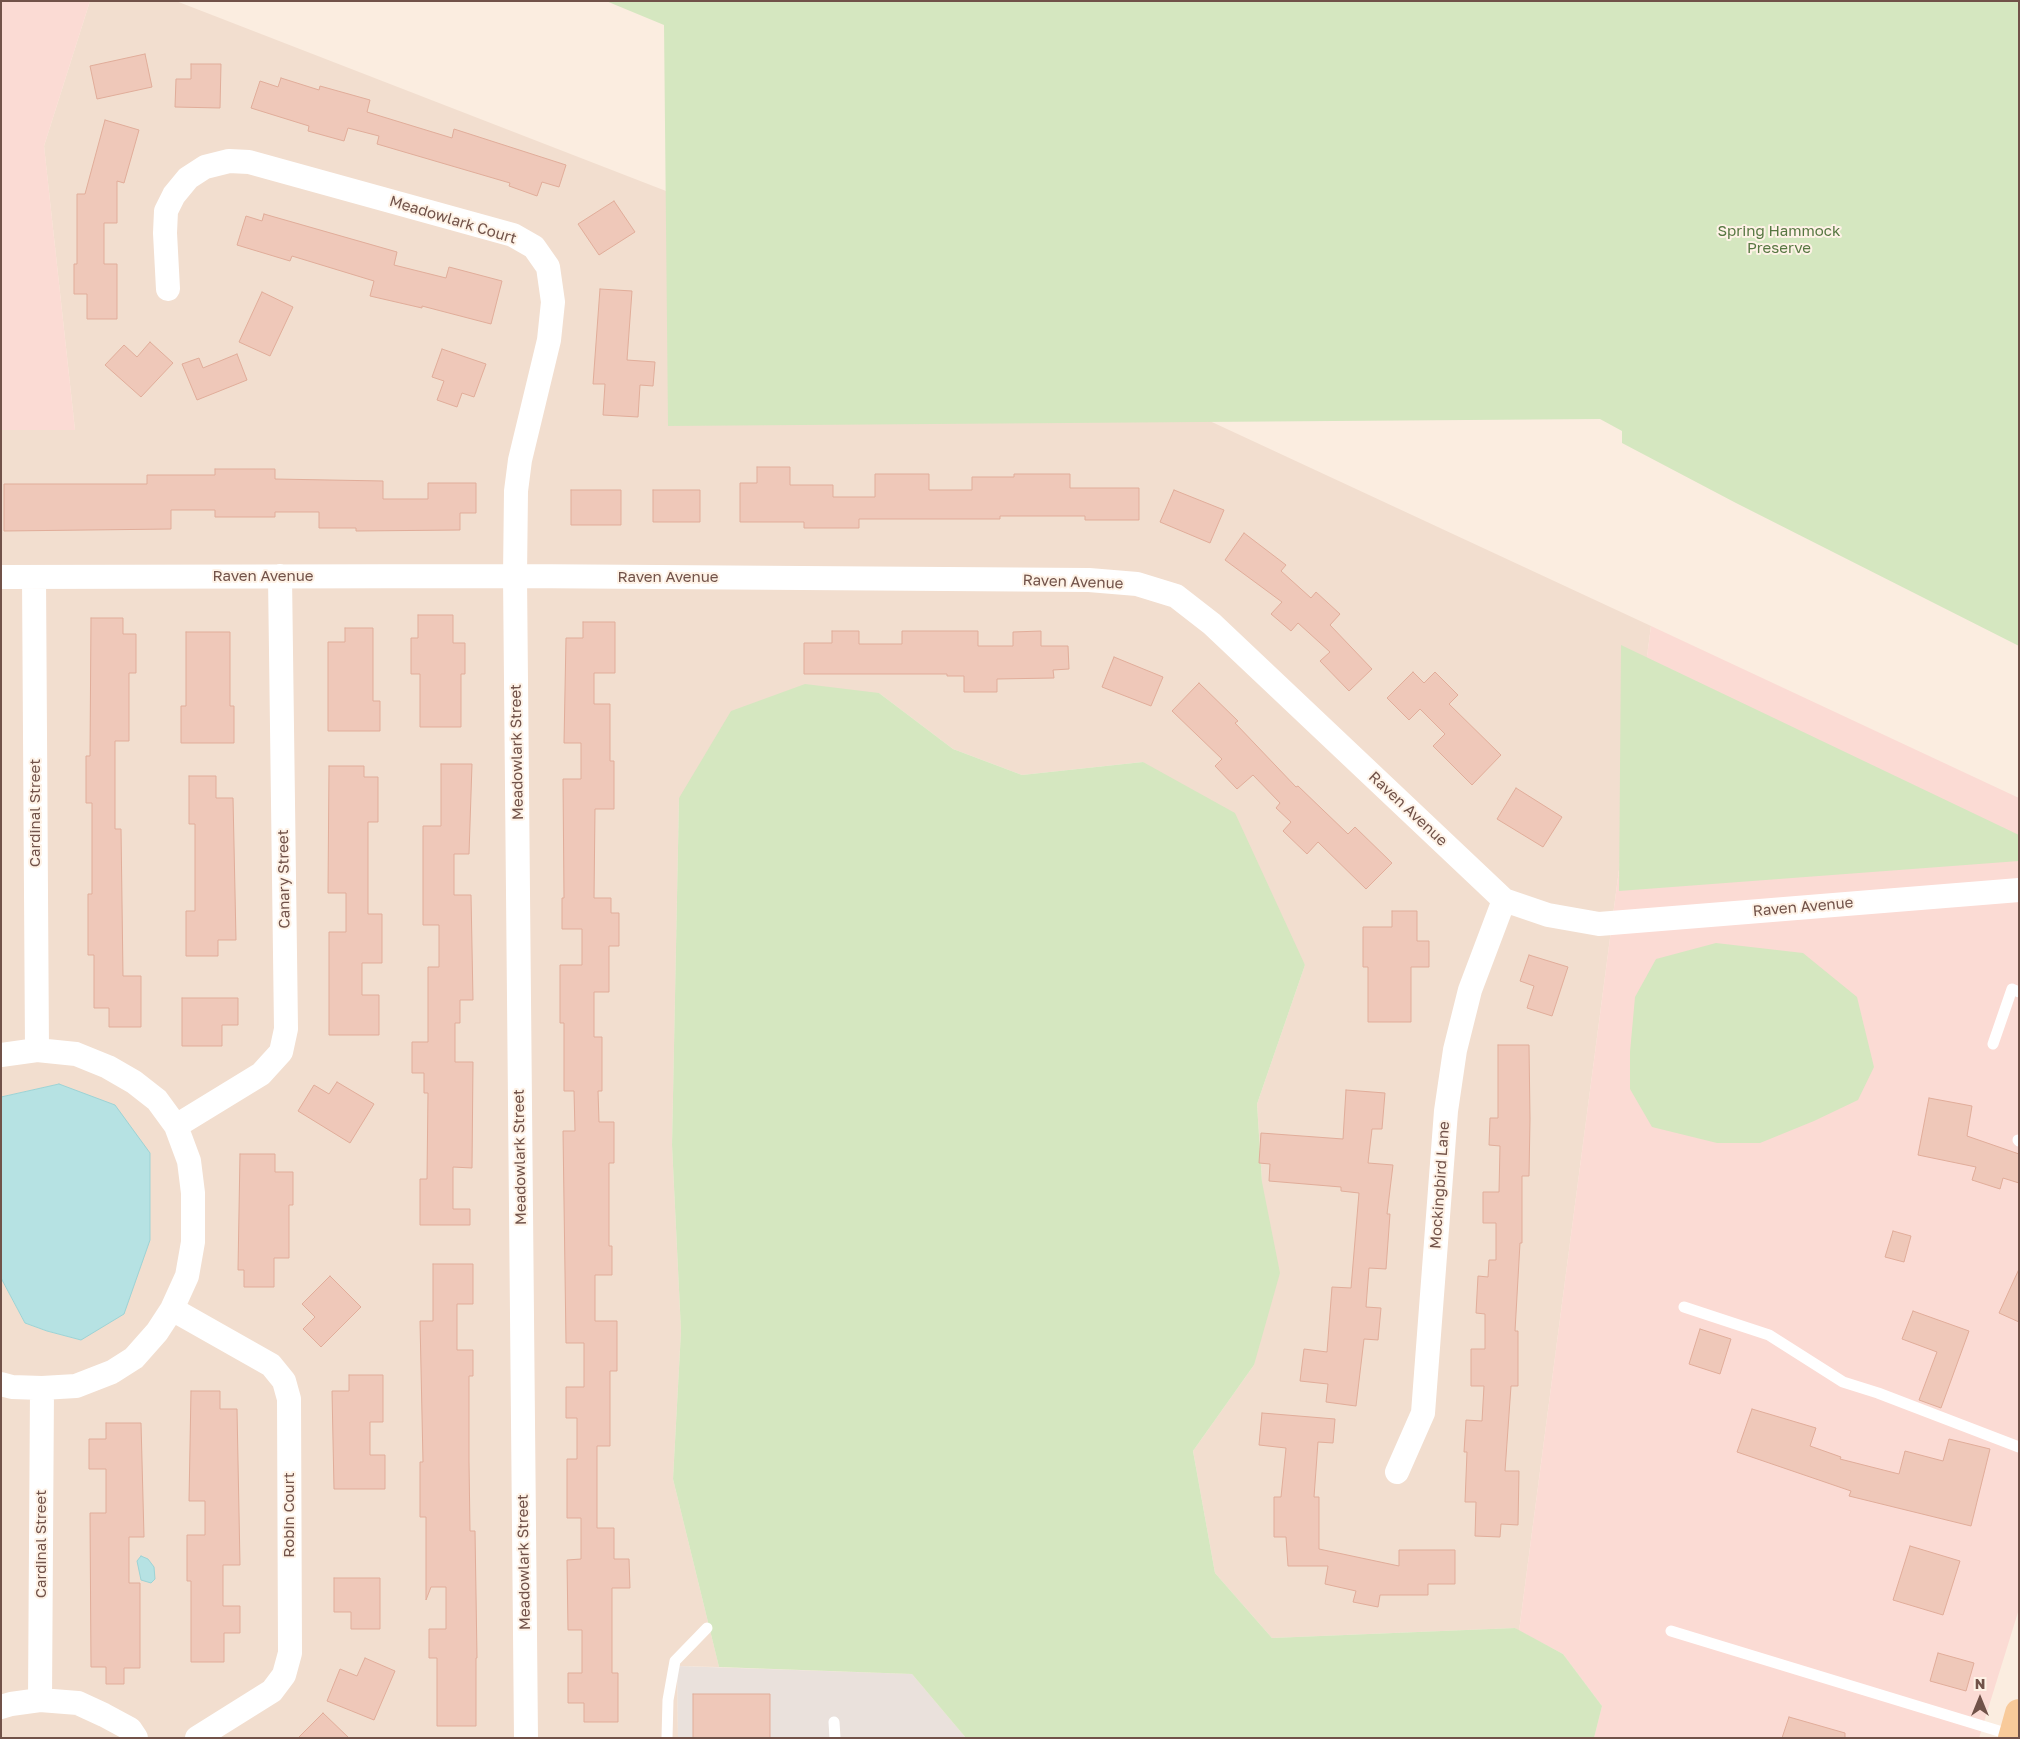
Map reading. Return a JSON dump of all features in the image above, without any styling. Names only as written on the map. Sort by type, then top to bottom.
[{"type":"street","name":"Meadowlark Court","points":[[168,289],[165,233],[166,211],[174,195],[188,178],[205,167],[229,161],[250,162],[513,235],[534,247],[548,267],[553,302],[549,340],[520,460],[516,490],[515,576]]},
{"type":"street","name":"Canary Street","points":[[176,1126],[261,1074],[281,1052],[286,1029],[280,576]]},
{"type":"street","name":"Raven Avenue","points":[[1,577],[515,576],[1089,580],[1137,584],[1176,596],[1212,624],[1504,900],[1548,915],[1599,924],[2019,890]]},
{"type":"street","name":"Meadowlark Street","points":[[515,576],[526,1738]]},
{"type":"street","name":"Cardinal Street","points":[[34,577],[37,1050]]},
{"type":"street","name":"Mockingbird Lane","points":[[1397,1472],[1423,1413],[1446,1111],[1455,1050],[1470,990],[1504,900]]},
{"type":"street","points":[[1,1055],[37,1050],[76,1054],[108,1067],[134,1082],[157,1100],[176,1126],[189,1161],[193,1193],[193,1242],[187,1276],[172,1309],[158,1332],[134,1358],[112,1372],[76,1386],[42,1388],[12,1387],[1,1384]]},
{"type":"street","name":"Robin Court","points":[[172,1309],[271,1365],[284,1380],[289,1399],[290,1653],[284,1675],[272,1691],[197,1738]]},
{"type":"street","name":"Cardinal Street","points":[[40,1700],[42,1388]]},
{"type":"street","points":[[1,1707],[40,1700],[78,1703],[130,1729],[136,1738]]},
{"type":"lane","points":[[1993,1044],[2012,989],[2019,992]]},
{"type":"lane","points":[[1684,1307],[1769,1335],[1843,1382],[1887,1396],[2019,1447]]},
{"type":"lane","points":[[667,1738],[668,1700],[675,1661],[707,1628]]},
{"type":"lane","points":[[1670,1631],[2015,1731]]},
{"type":"lane","points":[[834,1722],[835,1738]]},
{"type":"shaded area","points":[[1,1],[90,1],[44,146],[75,430],[1,430]]},
{"type":"shaded area","points":[[90,1],[176,1],[960,305],[1651,626],[1519,1631],[1515,1628],[1272,1638],[1215,1573],[1193,1451],[1254,1365],[1262,1182],[1257,1104],[1305,965],[1143,762],[1022,775],[953,749],[879,693],[679,798],[672,1145],[681,1331],[673,1479],[719,1667],[677,1666],[678,1738],[1,1738],[1,1278],[25,1323],[81,1340],[59,1084],[1,1097],[1,430],[75,430],[44,146]]},
{"type":"shaded area","points":[[1651,626],[2019,798],[2019,1609],[1979,1738],[1594,1738],[1602,1706],[1563,1654],[1519,1631]]},
{"type":"shaded area","points":[[677,1666],[912,1674],[966,1738],[678,1738]]},
{"type":"green space","name":"Spring Hammock Preserve","points":[[606,1],[2019,1],[2019,646],[1736,503],[1622,443],[1622,431],[1600,419],[668,426],[664,25]]},
{"type":"green space","points":[[1621,645],[2019,835],[2019,861],[1619,891]]},
{"type":"green space","points":[[805,684],[879,693],[953,749],[1022,775],[1143,762],[1235,813],[1305,965],[1257,1104],[1262,1182],[1280,1273],[1254,1365],[1193,1451],[1215,1573],[1272,1638],[1515,1628],[1563,1654],[1602,1706],[1594,1738],[966,1738],[912,1674],[719,1667],[673,1479],[681,1331],[672,1145],[679,798],[731,711]]},
{"type":"green space","points":[[1716,943],[1803,953],[1857,997],[1874,1067],[1858,1100],[1814,1121],[1760,1143],[1717,1143],[1652,1127],[1630,1089],[1630,1052],[1635,997],[1656,959]]},
{"type":"water","points":[[59,1084],[115,1105],[150,1153],[150,1240],[124,1314],[81,1340],[25,1323],[1,1278],[1,1097]]},
{"type":"water","points":[[141,1556],[148,1559],[154,1567],[155,1579],[151,1583],[141,1580],[137,1561]]},
{"type":"building","points":[[145,54],[152,87],[97,99],[90,66]]},
{"type":"building","points":[[191,64],[221,64],[220,108],[175,107],[176,79],[191,79]]},
{"type":"building","points":[[281,78],[319,90],[320,86],[370,100],[367,112],[452,138],[454,129],[566,165],[559,187],[542,182],[537,196],[509,186],[510,183],[377,144],[379,136],[348,128],[344,141],[308,131],[309,126],[251,108],[260,81],[278,87]]},
{"type":"building","points":[[105,120],[139,130],[124,183],[117,181],[117,223],[104,223],[104,264],[117,264],[117,319],[87,319],[87,294],[74,294],[74,264],[77,264],[77,194],[85,194]]},
{"type":"building","points":[[614,201],[635,232],[599,255],[578,224]]},
{"type":"building","points":[[264,214],[397,252],[394,265],[446,278],[449,267],[502,281],[491,324],[422,306],[422,308],[370,296],[374,281],[292,256],[290,261],[237,245],[246,216],[262,221]]},
{"type":"building","points":[[600,289],[632,291],[627,360],[655,362],[653,386],[640,385],[638,417],[603,415],[605,384],[593,384]]},
{"type":"building","points":[[262,292],[293,307],[270,356],[239,342]]},
{"type":"building","points":[[150,342],[173,363],[141,397],[105,365],[124,345],[137,357]]},
{"type":"building","points":[[442,349],[486,364],[474,397],[462,393],[457,407],[437,400],[444,381],[432,377]]},
{"type":"building","points":[[237,354],[247,380],[197,400],[182,364],[199,358],[203,368]]},
{"type":"building","points":[[757,467],[790,467],[790,485],[833,485],[833,497],[875,497],[875,474],[929,474],[929,490],[972,490],[972,477],[1014,477],[1014,474],[1070,474],[1070,488],[1139,488],[1139,520],[1085,520],[1085,516],[1000,516],[1000,519],[859,519],[859,528],[804,528],[804,522],[740,522],[740,483],[757,483]]},
{"type":"building","points":[[215,469],[275,469],[275,479],[383,481],[383,499],[428,499],[428,483],[476,483],[476,513],[460,513],[460,530],[356,531],[356,528],[319,528],[319,512],[275,512],[275,517],[215,517],[215,510],[171,510],[171,529],[4,531],[4,484],[147,484],[147,475],[215,475]]},
{"type":"building","points":[[571,490],[621,490],[621,525],[571,525]]},
{"type":"building","points":[[653,490],[700,490],[700,522],[653,522]]},
{"type":"building","points":[[1174,490],[1224,510],[1210,543],[1160,522]]},
{"type":"building","points":[[1244,533],[1286,565],[1281,571],[1311,598],[1316,592],[1340,614],[1330,625],[1372,669],[1349,691],[1320,661],[1330,652],[1298,623],[1291,631],[1271,614],[1282,602],[1225,560]]},
{"type":"building","points":[[418,615],[453,615],[453,643],[465,643],[465,674],[461,674],[461,727],[420,727],[420,674],[411,674],[411,638],[418,638]]},
{"type":"building","points":[[91,618],[123,618],[123,634],[136,634],[136,673],[129,673],[129,741],[115,741],[115,829],[121,829],[123,976],[141,976],[141,1027],[109,1027],[109,1008],[94,1008],[94,955],[88,955],[88,894],[92,894],[92,803],[86,803],[86,756],[90,756]]},
{"type":"building","points":[[583,622],[615,622],[615,673],[594,673],[594,704],[610,704],[610,761],[614,761],[614,809],[595,809],[594,898],[611,898],[611,913],[619,913],[619,946],[609,946],[609,992],[594,992],[594,1037],[602,1037],[602,1091],[598,1091],[599,1122],[614,1122],[614,1163],[609,1163],[609,1246],[612,1246],[612,1275],[595,1275],[595,1321],[617,1321],[617,1371],[610,1371],[610,1446],[597,1446],[597,1528],[614,1528],[614,1559],[629,1559],[630,1588],[612,1588],[612,1673],[618,1673],[618,1722],[584,1722],[584,1703],[568,1703],[568,1673],[582,1673],[582,1630],[568,1630],[567,1560],[581,1559],[581,1518],[567,1518],[567,1459],[577,1459],[577,1418],[566,1418],[566,1387],[584,1387],[584,1343],[566,1343],[563,1131],[575,1131],[574,1091],[564,1091],[564,1023],[560,1023],[560,965],[582,965],[582,929],[562,929],[562,898],[564,898],[563,779],[581,779],[581,743],[564,743],[566,638],[583,638]]},
{"type":"building","points":[[345,628],[373,628],[373,701],[380,701],[380,731],[328,731],[328,642],[345,642]]},
{"type":"building","points":[[832,631],[859,631],[859,644],[902,644],[902,631],[978,631],[978,646],[1013,646],[1013,632],[1041,631],[1041,646],[1068,646],[1069,669],[1053,670],[1054,678],[997,679],[997,692],[964,692],[964,676],[947,676],[947,674],[804,674],[804,643],[832,643]]},
{"type":"building","points":[[186,632],[230,632],[230,706],[234,706],[234,743],[181,743],[181,706],[186,706]]},
{"type":"building","points":[[1114,657],[1163,677],[1151,706],[1102,687]]},
{"type":"building","points":[[1413,672],[1424,683],[1435,672],[1458,695],[1449,704],[1501,755],[1472,785],[1433,746],[1445,734],[1420,709],[1409,720],[1387,698]]},
{"type":"building","points":[[1199,683],[1238,721],[1235,723],[1296,787],[1298,786],[1348,834],[1355,827],[1392,863],[1366,889],[1318,842],[1307,854],[1283,831],[1291,822],[1276,808],[1280,803],[1253,775],[1237,789],[1215,766],[1222,759],[1172,711]]},
{"type":"building","points":[[441,764],[472,764],[469,854],[454,854],[454,895],[471,895],[473,1000],[460,1000],[460,1023],[455,1023],[455,1062],[473,1062],[472,1168],[453,1167],[453,1209],[470,1209],[470,1225],[420,1225],[420,1179],[427,1179],[428,1093],[424,1093],[424,1073],[412,1073],[412,1042],[428,1042],[428,967],[439,967],[439,925],[423,925],[423,826],[441,826]]},
{"type":"building","points":[[329,766],[364,766],[364,777],[378,777],[378,822],[368,822],[368,914],[382,914],[382,963],[362,963],[362,995],[379,995],[379,1035],[329,1035],[329,932],[346,932],[346,893],[328,893]]},
{"type":"building","points":[[189,776],[216,776],[216,798],[233,798],[236,940],[218,940],[218,956],[186,956],[186,911],[195,911],[195,824],[189,824]]},
{"type":"building","points":[[1516,788],[1562,817],[1543,847],[1497,819]]},
{"type":"building","points":[[1392,911],[1417,911],[1417,941],[1429,941],[1429,967],[1411,967],[1411,1022],[1368,1022],[1368,967],[1363,967],[1363,927],[1392,927]]},
{"type":"building","points":[[1529,955],[1568,967],[1552,1016],[1527,1008],[1534,986],[1520,981]]},
{"type":"building","points":[[182,998],[238,998],[238,1025],[222,1025],[222,1046],[182,1046]]},
{"type":"building","points":[[1498,1045],[1529,1045],[1530,1119],[1529,1176],[1522,1176],[1522,1243],[1520,1243],[1515,1331],[1518,1331],[1518,1386],[1511,1386],[1505,1471],[1519,1471],[1518,1525],[1501,1524],[1500,1537],[1475,1536],[1476,1502],[1465,1502],[1467,1452],[1464,1452],[1466,1420],[1482,1421],[1484,1386],[1471,1386],[1471,1349],[1485,1349],[1485,1314],[1476,1313],[1478,1276],[1488,1277],[1489,1260],[1496,1260],[1496,1223],[1483,1223],[1483,1192],[1499,1192],[1500,1146],[1489,1145],[1490,1118],[1498,1118]]},
{"type":"building","points":[[337,1082],[374,1104],[350,1143],[298,1111],[314,1085],[329,1094]]},
{"type":"building","points":[[1346,1090],[1385,1093],[1382,1129],[1372,1129],[1368,1163],[1393,1165],[1387,1214],[1390,1214],[1386,1269],[1369,1268],[1366,1307],[1381,1308],[1378,1340],[1364,1339],[1356,1406],[1326,1402],[1328,1384],[1300,1381],[1304,1349],[1327,1352],[1332,1287],[1351,1288],[1359,1193],[1341,1191],[1341,1187],[1269,1181],[1270,1164],[1259,1163],[1261,1133],[1343,1139]]},
{"type":"building","points":[[1929,1098],[1972,1106],[1967,1136],[2019,1154],[2019,1183],[2003,1178],[2000,1189],[1972,1180],[1976,1167],[1918,1155]]},
{"type":"building","points":[[240,1154],[275,1154],[275,1172],[293,1172],[293,1205],[289,1205],[289,1258],[274,1258],[274,1287],[244,1287],[244,1270],[238,1270]]},
{"type":"building","points":[[1893,1231],[1911,1236],[1904,1262],[1885,1257]]},
{"type":"building","points":[[433,1264],[473,1264],[473,1304],[457,1304],[457,1350],[473,1350],[473,1376],[469,1376],[469,1462],[470,1531],[475,1531],[476,1726],[437,1726],[437,1658],[429,1658],[429,1629],[446,1629],[446,1587],[431,1587],[426,1600],[426,1517],[420,1517],[420,1462],[423,1462],[420,1321],[433,1321]]},
{"type":"building","points":[[2019,1269],[2019,1322],[1999,1313]]},
{"type":"building","points":[[330,1276],[361,1307],[321,1347],[303,1329],[315,1317],[302,1304]]},
{"type":"building","points":[[1913,1311],[1969,1331],[1941,1408],[1919,1400],[1937,1352],[1902,1339]]},
{"type":"building","points":[[1700,1329],[1731,1339],[1720,1374],[1689,1364]]},
{"type":"building","points":[[349,1375],[383,1375],[383,1422],[370,1422],[370,1455],[385,1455],[385,1489],[334,1489],[332,1391],[349,1391]]},
{"type":"building","points":[[191,1391],[220,1391],[220,1409],[237,1409],[240,1565],[223,1565],[223,1606],[240,1606],[240,1633],[224,1633],[224,1662],[191,1662],[191,1581],[187,1581],[187,1535],[205,1535],[205,1501],[189,1501]]},
{"type":"building","points":[[1752,1409],[1816,1428],[1810,1446],[1841,1457],[1840,1459],[1899,1474],[1905,1451],[1943,1461],[1949,1439],[1990,1449],[1971,1526],[1849,1496],[1851,1491],[1737,1452]]},
{"type":"building","points":[[1262,1413],[1335,1419],[1333,1443],[1318,1442],[1314,1497],[1319,1497],[1319,1549],[1399,1566],[1399,1550],[1455,1550],[1455,1584],[1428,1584],[1428,1595],[1380,1595],[1378,1607],[1353,1602],[1356,1591],[1325,1584],[1328,1566],[1288,1566],[1286,1537],[1274,1537],[1274,1497],[1281,1497],[1286,1448],[1259,1445]]},
{"type":"building","points":[[106,1423],[141,1423],[144,1537],[129,1537],[129,1583],[140,1583],[140,1668],[124,1668],[124,1684],[106,1684],[106,1667],[91,1667],[90,1513],[106,1513],[106,1469],[89,1469],[89,1439],[106,1439]]},
{"type":"building","points":[[1910,1546],[1960,1561],[1943,1615],[1893,1600]]},
{"type":"building","points":[[334,1578],[380,1578],[380,1629],[351,1629],[351,1612],[334,1612]]},
{"type":"building","points":[[1938,1653],[1974,1663],[1966,1691],[1930,1681]]},
{"type":"building","points":[[365,1658],[395,1671],[374,1720],[327,1701],[340,1669],[357,1676]]},
{"type":"building","points":[[693,1694],[770,1694],[770,1738],[693,1738]]},
{"type":"building","points":[[323,1713],[349,1738],[298,1738]]},
{"type":"building","points":[[1789,1717],[1845,1733],[1845,1738],[1782,1738]]}]
